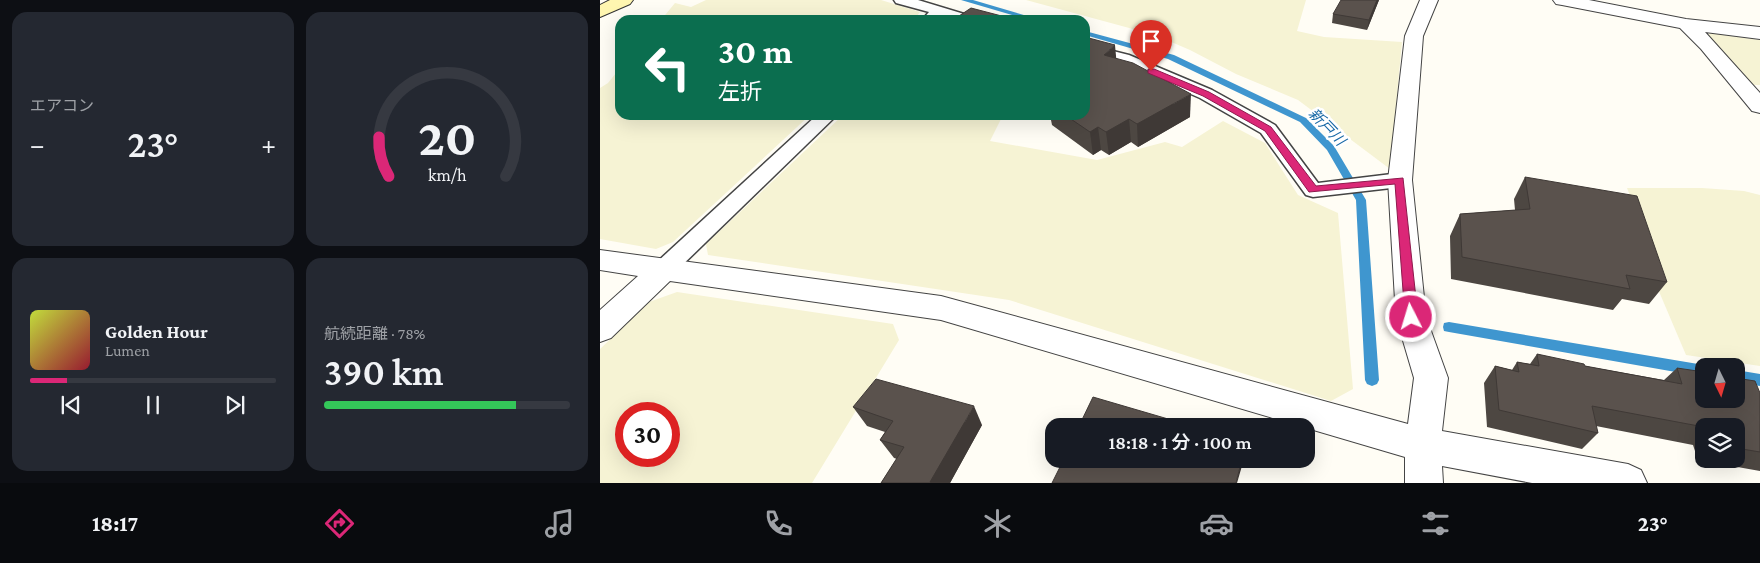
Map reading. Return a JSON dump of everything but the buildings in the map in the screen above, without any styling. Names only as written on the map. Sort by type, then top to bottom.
[{"type":"street","points":[[600,12],[624,0]]},
{"type":"street","points":[[1424,483],[1423,445],[1431,378],[1411,317],[1390,182],[1414,36],[1430,0]]},
{"type":"street","points":[[1562,0],[1686,24],[1760,33]]},
{"type":"street","points":[[1686,24],[1708,45],[1760,106]]},
{"type":"street","points":[[600,260],[940,308],[1423,445],[1628,483]]},
{"type":"street","points":[[600,329],[665,268]]},
{"type":"lane","points":[[901,0],[951,15]]},
{"type":"lane","points":[[1090,51],[1123,58],[1197,90],[1268,129],[1313,190],[1390,182]]},
{"type":"lane","points":[[665,268],[823,120]]},
{"type":"shaded area","points":[[706,0],[881,0],[920,12],[918,15],[665,15],[675,3],[691,7]]},
{"type":"shaded area","points":[[1026,0],[1306,0],[1297,31],[1324,37],[1402,42],[1390,169],[1298,100],[1236,74],[1190,50],[1155,35],[1090,17],[1090,15],[1081,15]]},
{"type":"shaded area","points":[[1711,33],[1760,40],[1760,85],[1752,85],[1705,35]]},
{"type":"shaded area","points":[[615,74],[615,120],[805,120],[673,242],[656,249],[600,239],[600,88],[608,83]]},
{"type":"shaded area","points":[[838,120],[1000,120],[990,141],[1097,160],[1165,142],[1182,147],[1223,121],[1265,143],[1298,195],[1338,213],[1353,389],[1331,401],[1009,300],[708,255],[706,244]]},
{"type":"shaded area","points":[[1627,188],[1702,188],[1744,191],[1760,195],[1760,366],[1745,364],[1745,358],[1706,358],[1686,355],[1635,235],[1646,236]]},
{"type":"shaded area","points":[[677,292],[893,324],[899,340],[812,483],[600,483],[600,349],[649,302]]},
{"type":"waterway","name":"新戸川","points":[[965,0],[1019,15]]},
{"type":"waterway","name":"新戸川","points":[[1090,34],[1171,57],[1303,120],[1331,148],[1361,200],[1372,380]]},
{"type":"waterway","points":[[1449,327],[1695,369]]},
{"type":"waterway","points":[[1745,378],[1760,380]]},
{"type":"route","points":[[1151,71],[1206,94],[1268,129],[1296,164],[1313,190],[1380,184],[1400,180],[1411,317]]}]
